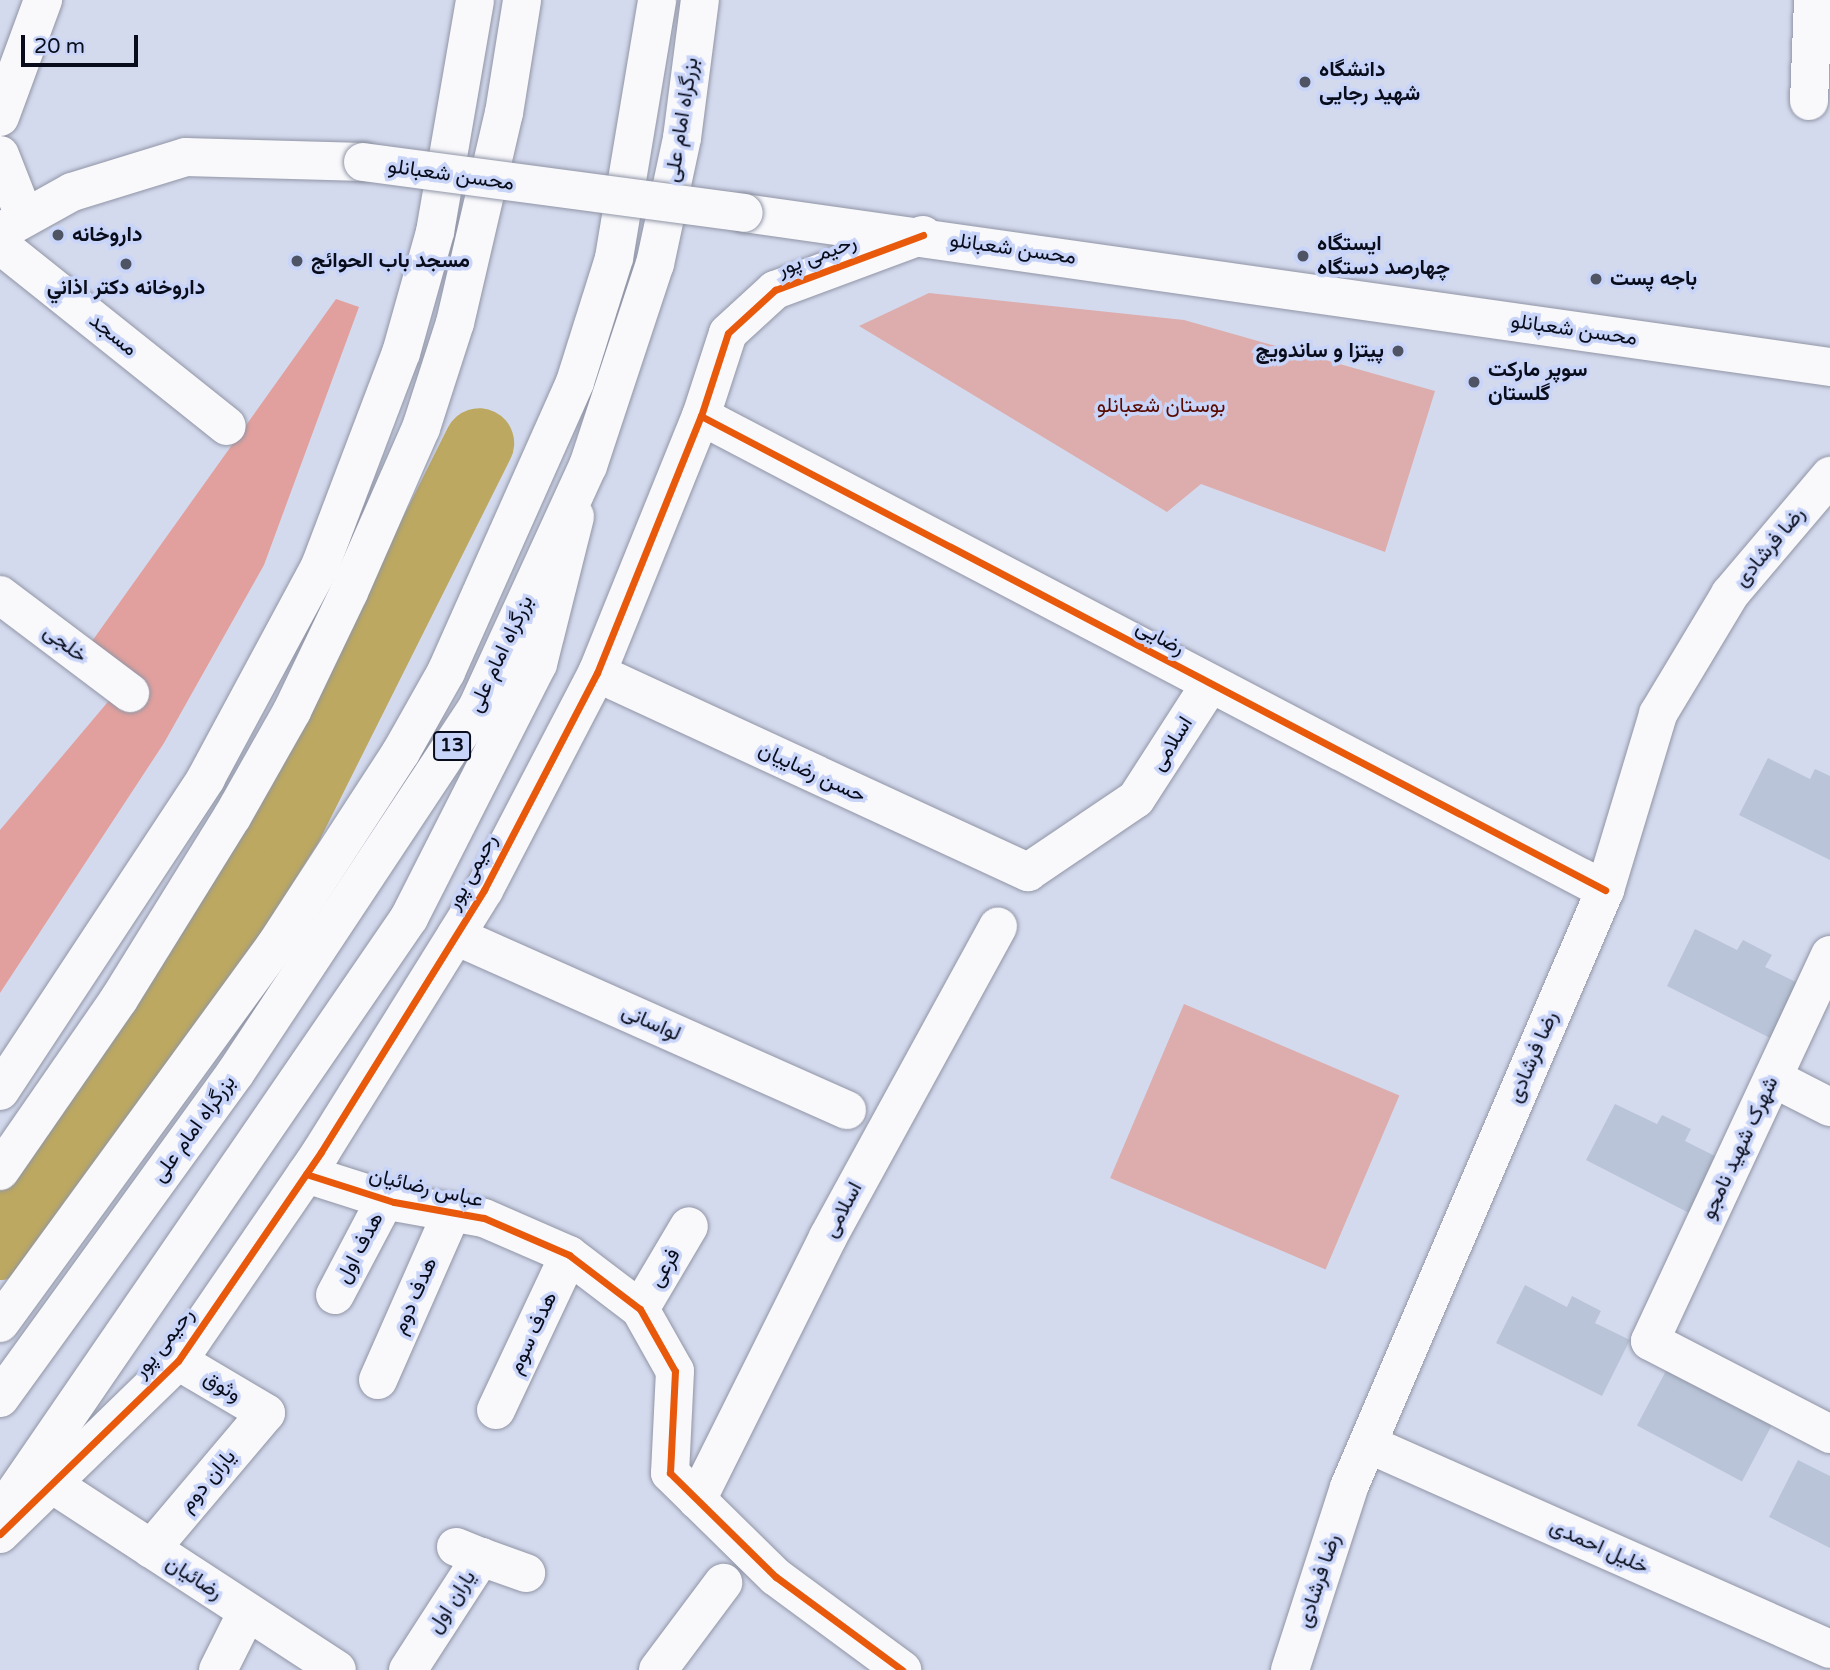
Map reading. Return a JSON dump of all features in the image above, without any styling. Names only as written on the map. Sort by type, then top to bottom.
[{"type":"main road","points":[[0,117],[43,0]]},
{"type":"main road","points":[[0,1091],[76,983],[206,778],[320,566],[401,352],[435,232],[475,0]]},
{"type":"main road","points":[[0,1171],[118,999],[232,817],[292,711],[349,592],[421,428],[455,323],[504,113],[522,0]]},
{"type":"main road","points":[[0,1323],[275,946],[388,773],[446,672],[579,369],[614,258],[657,0]]},
{"type":"main road","name":"بزرگراه امام علی","points":[[0,1398],[236,1072],[477,708],[588,466],[655,264],[682,138],[700,0]]},
{"type":"main road","points":[[1810,101],[1813,0]]},
{"type":"main road","points":[[0,155],[8,231]]},
{"type":"main road","name":"محسن شعبانلو","points":[[8,231],[72,192],[186,157],[363,162],[923,235],[1830,367]]},
{"type":"main road","name":"مسجد","points":[[8,231],[227,426]]},
{"type":"main road","name":"رحیمی پور","points":[[0,1534],[178,1361],[306,1174],[456,936],[597,673],[701,416],[728,333],[775,290],[923,235]]},
{"type":"main road","name":"رضایی","points":[[701,416],[1605,890]]},
{"type":"main road","points":[[0,1514],[409,919],[538,664],[588,466]]},
{"type":"main road","name":"رضا فرشادی","points":[[1290,1670],[1368,1444],[1605,890],[1658,714],[1730,594],[1830,476]]},
{"type":"main road","name":"خلجی","points":[[0,595],[130,693]]},
{"type":"main road","name":"حسن رضاییان","points":[[597,673],[1028,872]]},
{"type":"main road","name":"اسلامی","points":[[1028,872],[1136,799],[1210,684]]},
{"type":"main road","name":"اسلامی","points":[[697,1500],[828,1237],[998,926]]},
{"type":"main road","name":"لواسانی","points":[[456,936],[847,1110]]},
{"type":"main road","name":"شهرک شهید نامجو","points":[[1830,955],[1650,1341],[1830,1434]]},
{"type":"main road","points":[[0,1070],[76,983]]},
{"type":"main road","points":[[1773,1078],[1830,1107]]},
{"type":"main road","name":"عباس رضائیان","points":[[306,1174],[385,1200],[484,1218],[569,1255],[640,1309],[676,1371],[670,1473],[776,1577],[891,1667]]},
{"type":"main road","name":"هدف اول","points":[[335,1296],[385,1200]]},
{"type":"main road","name":"هدف دوم","points":[[378,1380],[452,1212]]},
{"type":"main road","name":"فرعی","points":[[640,1309],[690,1226]]},
{"type":"main road","name":"هدف سوم","points":[[496,1410],[569,1255]]},
{"type":"main road","name":"وثوق","points":[[178,1361],[265,1413]]},
{"type":"main road","name":"یاران دوم","points":[[151,1549],[265,1413]]},
{"type":"main road","name":"خلیل احمدی","points":[[1368,1444],[1830,1650]]},
{"type":"main road","name":"رضائیان","points":[[52,1484],[337,1670]]},
{"type":"main road","name":"یاران اول","points":[[408,1670],[468,1552],[526,1573]]},
{"type":"main road","points":[[658,1670],[723,1583]]},
{"type":"main road","points":[[218,1670],[247,1612]]},
{"type":"green space","name":"بوستان شعبانلو","points":[[929,293],[1184,320],[1435,391],[1385,552],[1201,484],[1167,512],[859,326]]},
{"type":"green space","points":[[1184,1004],[1399,1095],[1326,1269],[1110,1178]]},
{"type":"shaded area","points":[[336,299],[359,307],[264,565],[164,743],[0,993],[0,830],[133,672],[90,644]]},
{"type":"building","points":[[1768,758],[1810,779],[1815,769],[1830,776],[1830,860],[1739,815]]},
{"type":"building","points":[[1695,929],[1737,950],[1743,940],[1772,955],[1765,967],[1800,984],[1772,1039],[1667,986]]},
{"type":"building","points":[[1615,1104],[1657,1124],[1662,1115],[1691,1129],[1685,1141],[1719,1158],[1691,1214],[1586,1160]]},
{"type":"building","points":[[1525,1285],[1567,1307],[1572,1296],[1601,1311],[1595,1323],[1630,1340],[1602,1396],[1496,1343]]},
{"type":"building","points":[[1667,1369],[1772,1425],[1742,1481],[1637,1426]]},
{"type":"building","points":[[1798,1460],[1830,1476],[1830,1548],[1769,1517]]},
{"type":"waterway","points":[[0,1245],[231,916],[288,825],[479,443]]},
{"type":"cycle path","points":[[0,1534],[178,1361],[321,1152],[484,890],[597,673],[701,416],[728,333],[775,290],[923,235]]},
{"type":"cycle path","points":[[701,416],[1605,890]]},
{"type":"cycle path","points":[[306,1174],[394,1202],[484,1218],[569,1255],[640,1309],[675,1371],[670,1473],[776,1577],[902,1670]]},
{"type":"place","name":"دانشگاه شهید رجایی","points":[[1305,82]]},
{"type":"place","name":"داروخانه","points":[[58,235]]},
{"type":"place","name":"ایستگاه چهارصد دستگاه","points":[[1303,256]]},
{"type":"place","name":"مسجد باب الحوائج","points":[[297,261]]},
{"type":"place","name":"داروخانه دكتر اذاني","points":[[126,264]]},
{"type":"place","name":"باجه پست","points":[[1596,279]]},
{"type":"place","name":"پیتزا و ساندویچ","points":[[1398,351]]},
{"type":"place","name":"سوپر مارکت گلستان","points":[[1474,382]]}]
